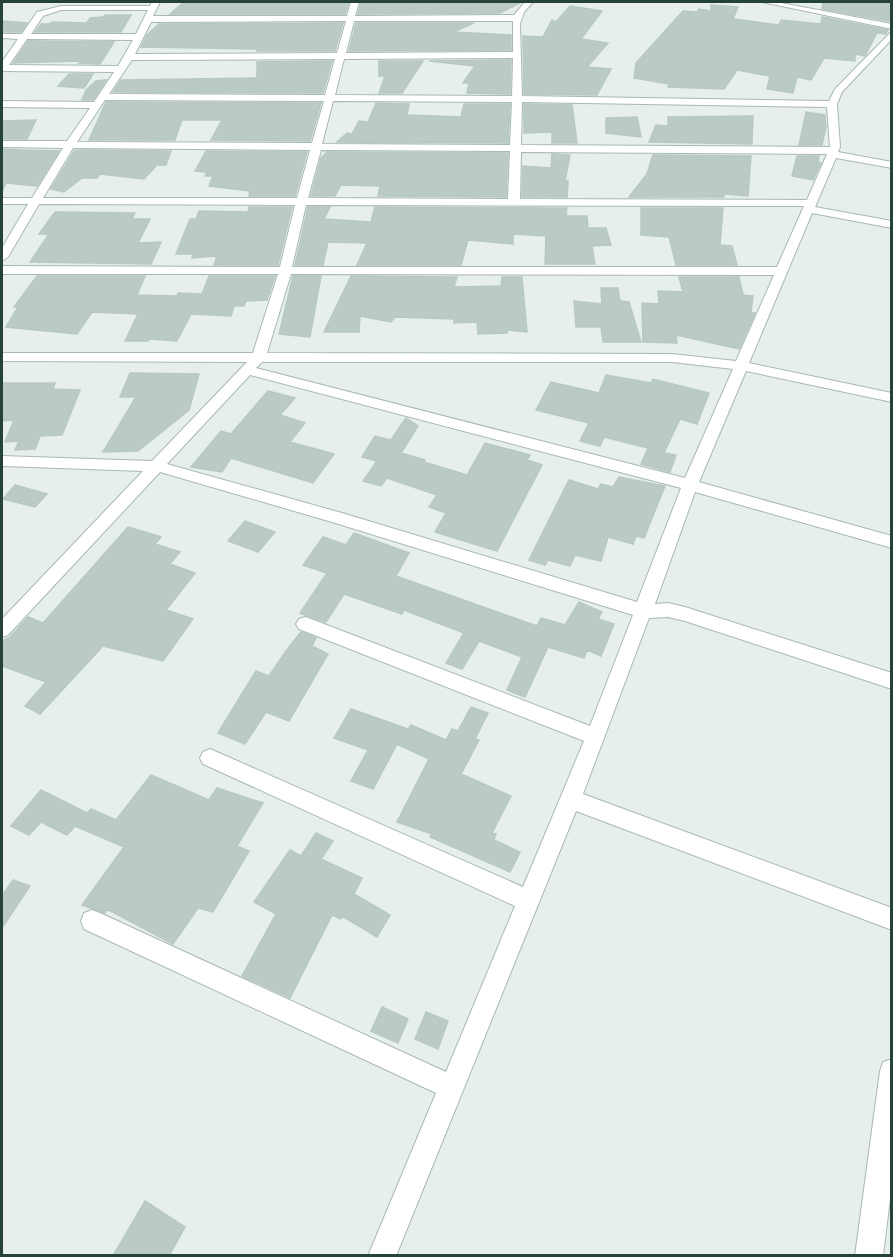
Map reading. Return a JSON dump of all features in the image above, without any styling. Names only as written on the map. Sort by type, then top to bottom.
[{"type":"street","points":[[2,630],[259,357],[285,272],[301,203],[355,2]]},
{"type":"street","points":[[514,204],[518,54],[516,24],[520,11],[529,2]]},
{"type":"street","points":[[765,2],[891,27]]},
{"type":"street","points":[[2,257],[70,144],[129,57],[155,5]]},
{"type":"street","points":[[2,68],[40,14],[61,8],[155,5]]},
{"type":"street","points":[[146,19],[518,18]]},
{"type":"street","points":[[382,1256],[596,737],[690,485],[739,365],[832,152],[832,104],[838,91],[891,33]]},
{"type":"street","points":[[2,36],[138,37]]},
{"type":"street","points":[[129,57],[518,54]]},
{"type":"street","points":[[2,68],[121,69]]},
{"type":"street","points":[[2,104],[330,98],[832,104]]},
{"type":"street","points":[[2,144],[516,147],[832,152],[891,165]]},
{"type":"street","points":[[2,201],[809,206],[891,225]]},
{"type":"street","points":[[2,270],[780,271]]},
{"type":"street","points":[[2,357],[672,358],[739,365],[891,398]]},
{"type":"street","points":[[247,370],[690,485],[891,542]]},
{"type":"street","points":[[2,461],[157,466],[336,517],[643,612],[668,610],[685,614],[891,681]]},
{"type":"street","points":[[305,624],[596,737]]},
{"type":"street","points":[[210,758],[527,900]]},
{"type":"street","points":[[570,799],[891,919]]},
{"type":"street","points":[[92,921],[451,1087]]},
{"type":"street","points":[[869,1256],[891,1071]]},
{"type":"building","points":[[184,2],[349,2],[345,14],[170,14]]},
{"type":"building","points":[[361,2],[522,2],[500,13],[358,14]]},
{"type":"building","points":[[823,2],[891,2],[889,21],[822,9]]},
{"type":"building","points":[[711,5],[738,7],[733,19],[779,25],[781,20],[821,24],[822,17],[888,30],[886,34],[877,33],[865,56],[855,54],[855,61],[824,58],[811,80],[797,77],[793,93],[767,89],[770,76],[737,70],[724,89],[668,87],[669,84],[634,78],[636,63],[683,11],[697,12],[699,9],[711,11]]},
{"type":"building","points":[[570,6],[602,11],[581,39],[608,43],[587,67],[611,69],[597,95],[524,94],[523,36],[543,37],[552,20],[556,22]]},
{"type":"building","points":[[105,15],[131,15],[121,32],[35,32],[41,24],[87,23],[90,18]]},
{"type":"building","points":[[2,21],[27,23],[21,32],[2,32]]},
{"type":"building","points":[[343,23],[335,51],[141,47],[147,35],[159,24]]},
{"type":"building","points":[[356,23],[474,23],[453,32],[511,35],[511,50],[349,51]]},
{"type":"building","points":[[28,41],[114,42],[100,64],[79,63],[81,61],[13,63]]},
{"type":"building","points":[[511,60],[510,94],[467,93],[469,83],[463,83],[475,66],[429,61]]},
{"type":"building","points":[[332,61],[323,93],[113,92],[121,80],[257,78],[257,62]]},
{"type":"building","points":[[379,61],[423,61],[402,93],[379,93],[385,76],[379,76]]},
{"type":"building","points":[[69,74],[93,74],[84,88],[58,86]]},
{"type":"building","points":[[106,80],[93,100],[82,100],[86,90],[96,81]]},
{"type":"building","points":[[106,102],[321,103],[310,141],[211,140],[222,120],[182,120],[175,140],[89,140]]},
{"type":"building","points":[[376,103],[409,104],[407,115],[461,117],[464,104],[510,104],[508,143],[337,142],[347,133],[352,134],[359,121],[368,122]]},
{"type":"building","points":[[524,104],[572,105],[577,143],[552,143],[552,132],[524,133]]},
{"type":"building","points":[[806,112],[825,115],[826,127],[822,145],[799,145]]},
{"type":"building","points":[[753,116],[752,144],[649,142],[656,125],[668,126],[668,117]]},
{"type":"building","points":[[637,117],[641,137],[606,133],[606,118]]},
{"type":"building","points":[[36,120],[27,139],[2,139],[2,121]]},
{"type":"building","points":[[2,149],[59,151],[37,186],[6,183],[2,192]]},
{"type":"building","points":[[74,151],[171,151],[166,165],[157,165],[144,179],[100,174],[97,178],[82,178],[64,192],[51,189]]},
{"type":"building","points":[[206,151],[307,152],[295,196],[249,196],[250,191],[209,186],[213,176],[205,176],[207,172],[195,171]]},
{"type":"building","points":[[327,152],[508,153],[506,197],[378,196],[380,186],[341,185],[335,196],[311,196],[321,158]]},
{"type":"building","points":[[552,154],[570,155],[565,181],[568,181],[567,197],[522,197],[523,166],[551,168]]},
{"type":"building","points":[[653,155],[751,156],[748,196],[724,194],[724,197],[629,197],[647,174]]},
{"type":"building","points":[[797,156],[819,156],[818,162],[821,163],[813,180],[792,176]]},
{"type":"building","points":[[249,207],[292,207],[278,265],[214,265],[217,256],[192,258],[193,254],[176,254],[190,219],[196,219],[199,211],[248,212]]},
{"type":"building","points":[[308,207],[330,207],[324,219],[371,222],[375,207],[567,208],[566,216],[587,216],[588,228],[606,228],[611,245],[592,246],[595,264],[545,264],[546,236],[513,234],[513,244],[468,240],[461,265],[357,265],[367,243],[328,242],[323,265],[295,265]]},
{"type":"building","points":[[641,208],[723,208],[720,245],[732,246],[737,265],[676,265],[669,237],[641,235]]},
{"type":"building","points":[[55,212],[135,213],[132,219],[150,219],[138,243],[161,242],[151,264],[30,262],[49,234],[39,234]]},
{"type":"building","points":[[37,276],[145,276],[137,295],[177,296],[178,293],[202,294],[209,276],[275,276],[267,300],[246,301],[244,306],[234,306],[231,316],[191,314],[177,341],[149,339],[148,341],[125,341],[138,314],[92,312],[77,334],[6,327],[18,307],[14,307]]},
{"type":"building","points":[[293,276],[321,276],[310,337],[279,334]]},
{"type":"building","points":[[351,276],[457,277],[454,287],[501,286],[502,277],[522,277],[527,332],[507,330],[507,333],[478,334],[477,322],[454,323],[454,319],[395,317],[391,322],[360,316],[359,332],[324,332]]},
{"type":"building","points":[[679,277],[739,277],[743,295],[753,296],[751,313],[755,313],[739,349],[676,335],[677,343],[643,342],[642,303],[659,304],[658,291],[683,292]]},
{"type":"building","points":[[601,288],[618,288],[620,301],[629,302],[641,342],[603,342],[601,327],[576,327],[574,301],[602,304]]},
{"type":"building","points":[[130,373],[199,374],[189,410],[138,451],[103,452],[136,397],[120,397]]},
{"type":"building","points":[[606,375],[651,383],[653,379],[709,393],[697,424],[680,419],[664,453],[676,455],[670,472],[641,464],[648,448],[604,437],[600,446],[580,441],[589,423],[536,410],[551,382],[599,393]]},
{"type":"building","points":[[2,383],[55,383],[53,389],[80,390],[62,435],[40,436],[35,449],[15,450],[19,441],[5,442],[14,420],[2,421]]},
{"type":"building","points":[[268,391],[295,398],[280,415],[305,423],[290,442],[334,454],[313,483],[231,458],[222,472],[191,467],[221,431],[231,434]]},
{"type":"building","points":[[406,418],[418,426],[401,453],[425,460],[424,462],[467,475],[485,443],[530,455],[527,460],[542,465],[497,551],[435,532],[446,513],[429,507],[437,495],[387,478],[381,486],[363,481],[377,461],[362,457],[375,436],[391,440]]},
{"type":"building","points":[[619,477],[665,486],[644,538],[636,536],[633,544],[608,537],[601,561],[575,555],[570,566],[548,560],[545,565],[529,560],[569,480],[598,489],[601,484],[613,487]]},
{"type":"building","points":[[15,485],[47,494],[35,507],[3,499]]},
{"type":"building","points":[[245,521],[275,532],[258,552],[228,541]]},
{"type":"building","points":[[128,527],[161,537],[155,544],[180,552],[170,564],[195,573],[166,610],[193,619],[163,661],[103,646],[40,714],[25,706],[46,682],[2,666],[2,641],[10,637],[28,617],[43,623]]},
{"type":"building","points":[[354,533],[409,553],[396,576],[537,626],[541,618],[565,625],[579,602],[602,612],[598,619],[614,624],[601,656],[587,650],[584,658],[548,647],[525,697],[507,690],[522,657],[479,641],[462,669],[446,663],[464,633],[404,610],[402,614],[344,594],[326,622],[300,613],[327,573],[303,565],[323,537],[346,545]]},
{"type":"building","points":[[301,632],[316,638],[312,646],[328,654],[289,721],[266,712],[245,744],[218,733],[256,671],[269,676]]},
{"type":"building","points":[[471,707],[488,713],[475,739],[479,740],[461,774],[511,796],[492,833],[496,834],[494,840],[520,852],[510,872],[430,837],[432,834],[397,822],[429,759],[397,744],[373,789],[351,781],[368,750],[334,738],[351,709],[408,729],[411,725],[446,740],[452,729],[458,731]]},
{"type":"building","points":[[151,775],[209,800],[217,788],[263,803],[237,846],[249,851],[213,912],[198,908],[173,944],[107,909],[105,913],[82,905],[124,847],[75,826],[67,835],[41,822],[29,835],[11,826],[41,790],[87,813],[91,809],[116,820]]},
{"type":"building","points":[[316,833],[333,841],[321,859],[362,878],[354,894],[390,915],[377,937],[342,916],[341,919],[332,915],[290,998],[242,976],[276,914],[254,902],[290,850],[301,856]]},
{"type":"building","points":[[13,880],[30,886],[2,928],[2,896]]},
{"type":"building","points":[[382,1007],[408,1019],[398,1043],[371,1031]]},
{"type":"building","points":[[426,1012],[448,1021],[438,1049],[415,1039]]},
{"type":"building","points":[[145,1201],[185,1227],[169,1256],[113,1256]]}]
